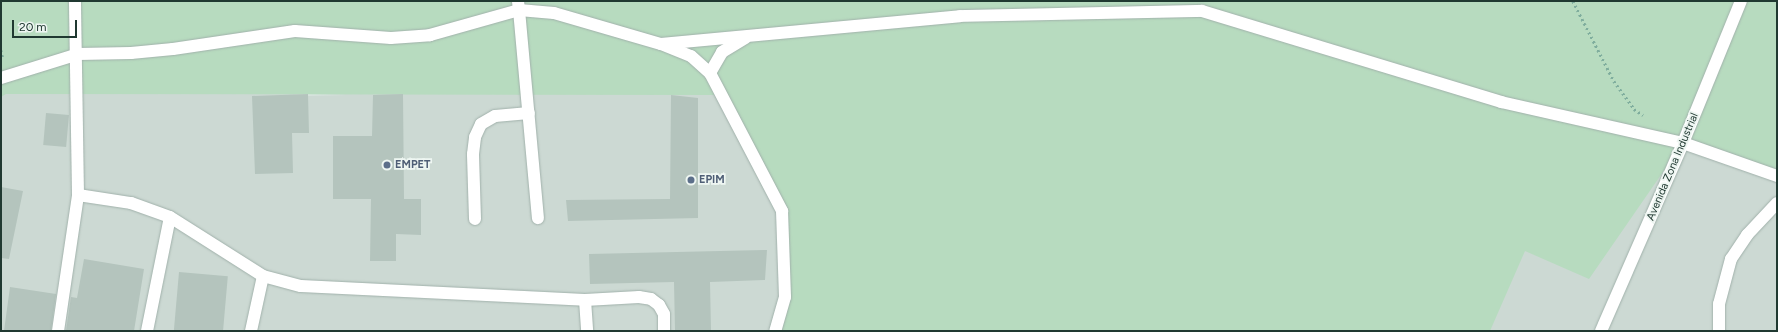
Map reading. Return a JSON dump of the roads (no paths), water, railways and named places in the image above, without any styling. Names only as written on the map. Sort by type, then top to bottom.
[{"type":"street","points":[[58,331],[78,195],[78,54],[75,1]]},
{"type":"street","name":"Avenida Zona Industrial","points":[[1601,331],[1684,143],[1741,1]]},
{"type":"street","points":[[518,5],[538,218]]},
{"type":"street","points":[[1,78],[78,54],[159,50],[295,31],[391,38],[430,35],[518,5],[554,13],[661,44],[691,56],[710,73],[782,211],[785,297],[775,331]]},
{"type":"street","points":[[661,44],[960,16],[1202,11],[1501,102],[1684,143],[1777,176]]},
{"type":"street","points":[[710,73],[722,52],[750,36]]},
{"type":"street","points":[[475,219],[473,154],[475,137],[481,124],[494,116],[529,113]]},
{"type":"street","points":[[78,195],[131,203],[170,217],[263,276],[301,286],[363,291],[585,300],[639,296],[651,299],[659,305],[664,314],[664,331]]},
{"type":"street","points":[[1719,331],[1719,304],[1731,259],[1747,235],[1777,203]]},
{"type":"street","points":[[147,331],[170,217]]},
{"type":"street","points":[[251,331],[263,276]]},
{"type":"street","points":[[585,300],[588,331]]},
{"type":"place","name":"EMPET","points":[[387,165]]},
{"type":"place","name":"EPIM","points":[[691,180]]}]
